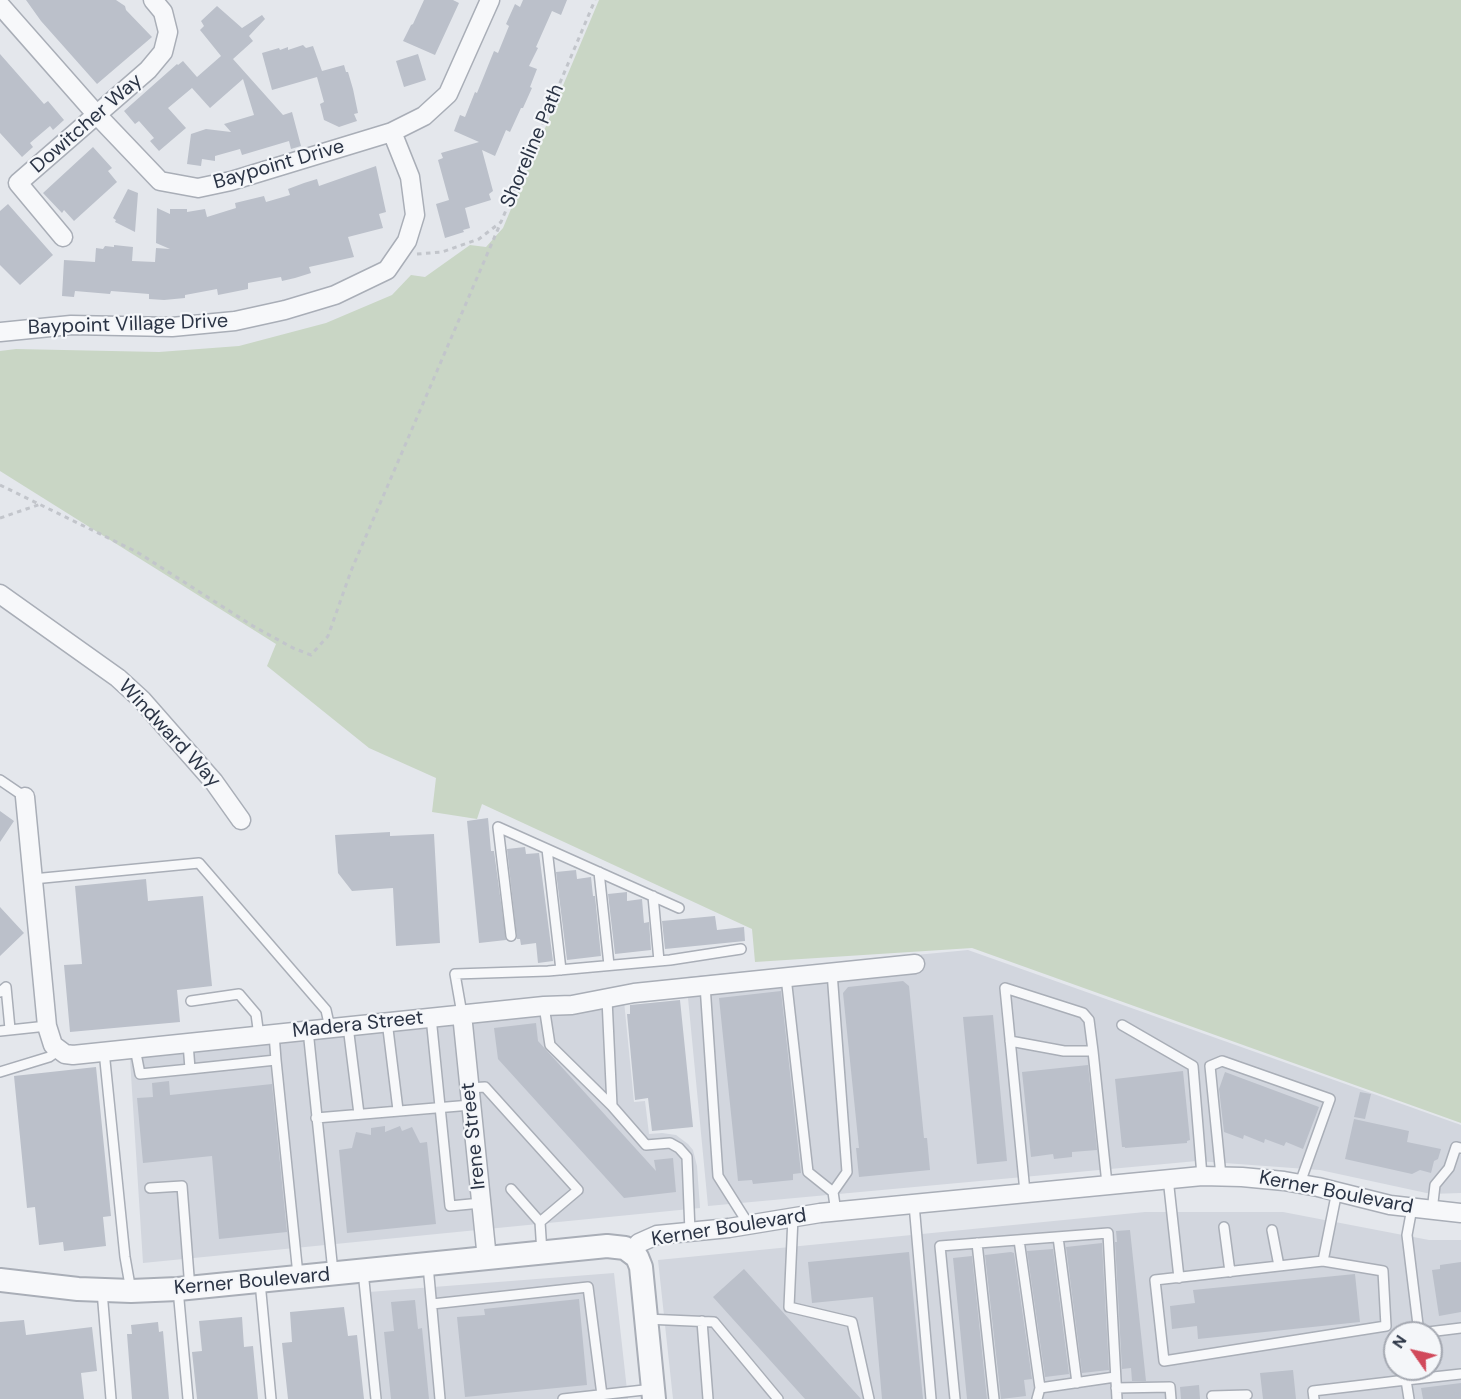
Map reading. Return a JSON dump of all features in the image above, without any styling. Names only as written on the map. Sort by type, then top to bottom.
[{"type":"street","name":"Dowitcher Way","points":[[63,237],[18,183],[148,70],[163,52],[168,32],[163,12],[153,0]]},
{"type":"street","name":"Baypoint Drive","points":[[0,4],[97,115],[160,181],[198,188],[231,181],[392,132],[424,116],[448,94],[490,0]]},
{"type":"street","name":"Baypoint Village Drive","points":[[0,332],[70,325],[172,327],[252,318],[335,295],[387,270],[407,241],[415,215],[410,177],[392,132]]},
{"type":"street","name":"Windward Way","points":[[0,594],[118,678],[142,700],[214,782],[241,820]]},
{"type":"street","points":[[25,796],[47,1026],[50,1040],[58,1050]]},
{"type":"street","name":"Madera Street","points":[[58,1050],[73,1054],[431,1017],[572,1005],[634,993],[915,964]]},
{"type":"street","name":"Irene Street","points":[[462,1014],[487,1259]]},
{"type":"street","name":"Kerner Boulevard","points":[[0,1280],[102,1291],[184,1289],[607,1246],[632,1251],[639,1243],[657,1235],[749,1225],[793,1217],[1202,1176],[1264,1178],[1300,1183],[1412,1208],[1461,1213]]},
{"type":"street","points":[[632,1251],[641,1267],[654,1394]]},
{"type":"lane","points":[[0,780],[25,796]]},
{"type":"lane","points":[[511,936],[498,827],[679,908]]},
{"type":"lane","points":[[547,849],[561,970]]},
{"type":"lane","points":[[33,879],[199,863],[339,1027],[359,1114]]},
{"type":"lane","points":[[599,872],[609,965]]},
{"type":"lane","points":[[653,896],[659,961]]},
{"type":"lane","points":[[462,1014],[455,974],[561,970],[659,961],[741,949]]},
{"type":"lane","points":[[832,972],[847,1172],[833,1192]]},
{"type":"lane","points":[[786,977],[808,1172],[833,1192],[836,1212]]},
{"type":"lane","points":[[705,986],[718,1176],[749,1225]]},
{"type":"lane","points":[[0,992],[6,987],[10,1029]]},
{"type":"lane","points":[[1025,1192],[1005,987],[1083,1013],[1089,1020],[1107,1184]]},
{"type":"lane","points":[[191,1001],[239,994],[256,1014],[267,1035],[276,1060],[298,1278]]},
{"type":"lane","points":[[607,999],[612,1107]]},
{"type":"lane","points":[[544,1006],[550,1045],[646,1145],[670,1143],[679,1148],[687,1157],[690,1232]]},
{"type":"lane","points":[[431,1017],[450,1206],[481,1203]]},
{"type":"lane","points":[[387,1022],[398,1110]]},
{"type":"lane","points":[[1122,1025],[1193,1066],[1202,1176]]},
{"type":"lane","points":[[0,1030],[47,1026]]},
{"type":"lane","points":[[308,1030],[333,1274]]},
{"type":"lane","points":[[1010,1041],[1064,1051],[1093,1051]]},
{"type":"lane","points":[[188,1043],[190,1069]]},
{"type":"lane","points":[[135,1048],[140,1074],[276,1060]]},
{"type":"lane","points":[[0,1072],[49,1057],[58,1050]]},
{"type":"lane","points":[[104,1051],[125,1257],[131,1291]]},
{"type":"lane","points":[[1221,1176],[1210,1066],[1222,1061],[1330,1099],[1300,1183]]},
{"type":"lane","points":[[316,1118],[440,1107],[470,1096],[485,1087],[578,1190],[540,1222]]},
{"type":"lane","points":[[1432,1211],[1435,1185],[1449,1167],[1456,1147],[1461,1148]]},
{"type":"lane","points":[[1168,1178],[1179,1278]]},
{"type":"lane","points":[[150,1188],[182,1186],[188,1399]]},
{"type":"lane","points":[[511,1189],[540,1222],[542,1253]]},
{"type":"lane","points":[[1323,1261],[1337,1191]]},
{"type":"lane","points":[[915,1204],[931,1399]]},
{"type":"lane","points":[[1412,1208],[1407,1235],[1418,1321]]},
{"type":"lane","points":[[793,1217],[789,1307],[852,1322],[869,1399]]},
{"type":"lane","points":[[1224,1227],[1230,1272]]},
{"type":"lane","points":[[1272,1230],[1279,1266]]},
{"type":"lane","points":[[955,1399],[940,1246],[1108,1233],[1117,1399]]},
{"type":"lane","points":[[1058,1237],[1077,1383]]},
{"type":"lane","points":[[1019,1240],[1040,1388],[1037,1399]]},
{"type":"lane","points":[[977,1243],[994,1399]]},
{"type":"lane","points":[[1323,1261],[1383,1271],[1386,1326],[1164,1361],[1155,1280],[1323,1261]]},
{"type":"lane","points":[[428,1264],[440,1399]]},
{"type":"lane","points":[[363,1271],[376,1399]]},
{"type":"lane","points":[[260,1282],[271,1399]]},
{"type":"lane","points":[[432,1304],[588,1287],[602,1395]]},
{"type":"lane","points":[[102,1291],[111,1399]]},
{"type":"lane","points":[[646,1318],[714,1322],[778,1399]]},
{"type":"lane","points":[[702,1321],[708,1399]]},
{"type":"lane","points":[[1443,1330],[1461,1328]]},
{"type":"lane","points":[[1443,1376],[1461,1374]]},
{"type":"lane","points":[[1040,1388],[1115,1377]]},
{"type":"lane","points":[[1314,1399],[1313,1391],[1398,1381]]},
{"type":"lane","points":[[1406,1381],[1409,1399]]},
{"type":"lane","points":[[1116,1388],[1170,1387],[1171,1399]]},
{"type":"lane","points":[[563,1399],[602,1395],[654,1394]]},
{"type":"lane","points":[[1213,1399],[1212,1396],[1247,1395]]},
{"type":"path","name":"Shoreline Path","points":[[397,255],[442,252],[479,239],[501,222],[595,0]]},
{"type":"path","points":[[0,485],[137,552],[253,626],[311,655],[328,636],[351,571],[501,222]]},
{"type":"path","points":[[0,518],[40,504]]},
{"type":"shaded area","points":[[968,950],[1461,1125],[1461,1193],[1431,1194],[1320,1170],[1197,1161],[708,1206],[686,977]]},
{"type":"shaded area","points":[[624,1001],[634,1102],[645,1101],[649,1134],[676,1135],[693,1150],[697,1166],[700,1208],[143,1263],[130,1059]]},
{"type":"shaded area","points":[[1145,1212],[1283,1212],[1429,1240],[1461,1240],[1461,1399],[673,1399],[658,1260]]},
{"type":"shaded area","points":[[614,1273],[628,1399],[371,1399],[369,1292]]},
{"type":"green space","points":[[599,0],[1461,0],[1461,1123],[972,948],[755,962],[752,929],[482,804],[477,819],[432,812],[436,778],[369,748],[267,666],[276,644],[0,471],[0,351],[16,349],[159,352],[239,346],[326,323],[392,295],[411,275],[425,277],[470,245],[486,247],[503,228]]},
{"type":"building","points":[[26,0],[116,0],[125,6],[126,10],[152,37],[97,84],[41,21]]},
{"type":"building","points":[[424,0],[453,0],[459,3],[435,55],[403,41]]},
{"type":"building","points":[[523,0],[567,0],[561,15],[552,11],[536,47],[538,48],[529,66],[537,69],[530,87],[532,88],[510,132],[506,130],[495,156],[482,150],[493,191],[489,194],[491,200],[465,208],[470,228],[445,238],[436,204],[449,200],[438,160],[443,158],[441,153],[479,142],[454,131],[460,115],[465,117],[475,92],[477,93],[494,51],[498,53],[509,26],[506,24],[515,4],[520,7]]},
{"type":"building","points":[[217,6],[242,28],[262,15],[265,19],[249,36],[253,41],[233,59],[283,115],[292,112],[301,146],[291,149],[289,141],[242,155],[240,149],[215,156],[215,161],[202,159],[201,166],[187,164],[191,134],[206,129],[231,132],[224,124],[254,115],[243,79],[210,108],[192,88],[168,108],[186,128],[159,151],[150,141],[154,138],[139,121],[135,124],[124,111],[177,64],[183,61],[197,77],[221,56],[200,30],[204,26],[201,21]]},
{"type":"building","points":[[303,45],[306,48],[313,46],[322,71],[344,65],[353,89],[358,113],[354,114],[357,121],[339,127],[324,120],[320,104],[324,102],[317,77],[272,90],[262,53],[279,48],[280,50],[288,47],[288,50]]},
{"type":"building","points":[[0,54],[44,104],[48,101],[64,120],[53,130],[50,126],[30,143],[33,147],[22,157],[0,133]]},
{"type":"building","points":[[418,54],[426,80],[404,87],[396,61]]},
{"type":"building","points":[[93,147],[112,168],[108,171],[117,182],[74,221],[64,210],[62,213],[43,193]]},
{"type":"building","points":[[376,166],[386,212],[379,214],[383,228],[348,237],[354,257],[309,267],[311,273],[295,278],[282,281],[281,277],[248,283],[248,289],[218,295],[217,289],[185,295],[185,298],[164,300],[149,299],[149,294],[111,291],[110,294],[75,291],[74,297],[62,296],[64,260],[95,262],[96,248],[103,249],[105,246],[114,247],[114,245],[133,247],[132,261],[155,262],[156,248],[170,249],[156,243],[157,208],[170,214],[170,209],[187,209],[187,212],[205,209],[207,217],[236,208],[235,203],[264,196],[266,202],[290,195],[288,189],[304,183],[317,179],[319,186]]},
{"type":"building","points":[[128,189],[138,193],[135,232],[115,222],[113,218]]},
{"type":"building","points":[[8,204],[53,255],[20,285],[0,265],[0,211]]},
{"type":"building","points":[[0,811],[14,821],[0,842]]},
{"type":"building","points":[[488,818],[491,851],[494,851],[506,940],[479,943],[467,821]]},
{"type":"building","points":[[390,832],[390,836],[434,834],[440,943],[396,946],[393,888],[352,891],[338,873],[335,835]]},
{"type":"building","points":[[525,847],[526,854],[539,853],[553,961],[538,963],[536,943],[521,945],[520,939],[517,939],[507,849]]},
{"type":"building","points":[[576,870],[577,879],[591,877],[601,956],[567,960],[556,872]]},
{"type":"building","points":[[146,879],[148,901],[203,896],[212,986],[177,990],[180,1022],[70,1032],[64,965],[82,964],[75,886]]},
{"type":"building","points":[[627,892],[627,901],[642,899],[644,923],[649,922],[651,950],[615,954],[608,894]]},
{"type":"building","points":[[0,907],[24,933],[0,956]]},
{"type":"building","points":[[715,916],[717,930],[744,927],[745,941],[665,949],[662,921]]},
{"type":"building","points":[[903,981],[909,986],[924,1138],[927,1138],[930,1170],[859,1177],[856,1148],[859,1148],[843,993],[848,987]]},
{"type":"building","points":[[781,991],[801,1173],[793,1174],[793,1180],[753,1184],[752,1180],[738,1181],[719,998]]},
{"type":"building","points":[[680,1000],[693,1127],[652,1131],[648,1098],[635,1100],[627,1014],[630,1014],[630,1005]]},
{"type":"building","points":[[993,1015],[1007,1161],[977,1164],[963,1017]]},
{"type":"building","points":[[536,1023],[538,1041],[656,1171],[654,1160],[673,1158],[676,1192],[624,1198],[498,1059],[494,1028]]},
{"type":"building","points":[[1088,1065],[1097,1150],[1072,1152],[1072,1157],[1054,1159],[1053,1154],[1031,1157],[1022,1072]]},
{"type":"building","points":[[96,1067],[111,1216],[103,1217],[106,1246],[64,1251],[63,1242],[39,1245],[35,1207],[27,1208],[14,1076]]},
{"type":"building","points":[[1183,1071],[1190,1140],[1187,1143],[1122,1147],[1115,1079]]},
{"type":"building","points":[[1225,1072],[1319,1107],[1303,1149],[1286,1142],[1284,1146],[1265,1139],[1264,1143],[1244,1135],[1243,1139],[1224,1132],[1219,1089]]},
{"type":"building","points":[[169,1081],[170,1095],[272,1084],[287,1232],[219,1239],[212,1156],[143,1163],[137,1098],[153,1097],[152,1083]]},
{"type":"building","points":[[1360,1092],[1371,1094],[1365,1119],[1354,1117]]},
{"type":"building","points":[[1354,1119],[1409,1131],[1407,1142],[1441,1149],[1438,1159],[1434,1161],[1431,1173],[1420,1170],[1412,1174],[1345,1159]]},
{"type":"building","points":[[385,1126],[385,1132],[400,1126],[402,1131],[412,1127],[420,1143],[427,1142],[436,1224],[347,1233],[339,1150],[352,1148],[356,1132],[371,1135],[371,1128]]},
{"type":"building","points":[[1130,1230],[1146,1381],[1132,1381],[1131,1368],[1122,1369],[1115,1242],[1117,1242],[1116,1231]]},
{"type":"building","points":[[1102,1243],[1109,1370],[1082,1373],[1066,1247]]},
{"type":"building","points":[[1053,1249],[1069,1374],[1045,1377],[1027,1251]]},
{"type":"building","points":[[909,1252],[923,1399],[882,1399],[873,1297],[812,1303],[808,1262]]},
{"type":"building","points":[[1014,1253],[1032,1379],[1024,1380],[1026,1396],[1001,1399],[985,1255]]},
{"type":"building","points":[[972,1256],[987,1399],[967,1399],[953,1258]]},
{"type":"building","points":[[1461,1262],[1461,1312],[1439,1316],[1432,1270],[1440,1269],[1440,1265]]},
{"type":"building","points":[[744,1269],[861,1399],[805,1399],[713,1297]]},
{"type":"building","points":[[1355,1274],[1360,1322],[1198,1339],[1197,1326],[1172,1329],[1170,1306],[1195,1303],[1193,1290]]},
{"type":"building","points":[[579,1299],[587,1385],[465,1397],[457,1317],[485,1315],[484,1309]]},
{"type":"building","points":[[415,1300],[418,1329],[422,1328],[429,1399],[391,1399],[384,1332],[394,1331],[391,1302]]},
{"type":"building","points":[[344,1307],[348,1336],[357,1335],[364,1399],[288,1399],[282,1343],[292,1342],[290,1312]]},
{"type":"building","points":[[242,1317],[244,1347],[253,1346],[258,1399],[197,1399],[192,1352],[202,1351],[199,1321]]},
{"type":"building","points":[[24,1320],[26,1335],[92,1327],[97,1371],[81,1373],[84,1399],[0,1399],[0,1322]]},
{"type":"building","points":[[158,1322],[159,1332],[163,1331],[169,1399],[132,1399],[127,1334],[132,1334],[131,1325]]},
{"type":"building","points":[[1293,1370],[1296,1399],[1263,1399],[1260,1373]]},
{"type":"building","points":[[1461,1383],[1461,1399],[1423,1399],[1421,1388]]},
{"type":"building","points":[[1199,1385],[1200,1399],[1181,1399],[1180,1387]]}]
